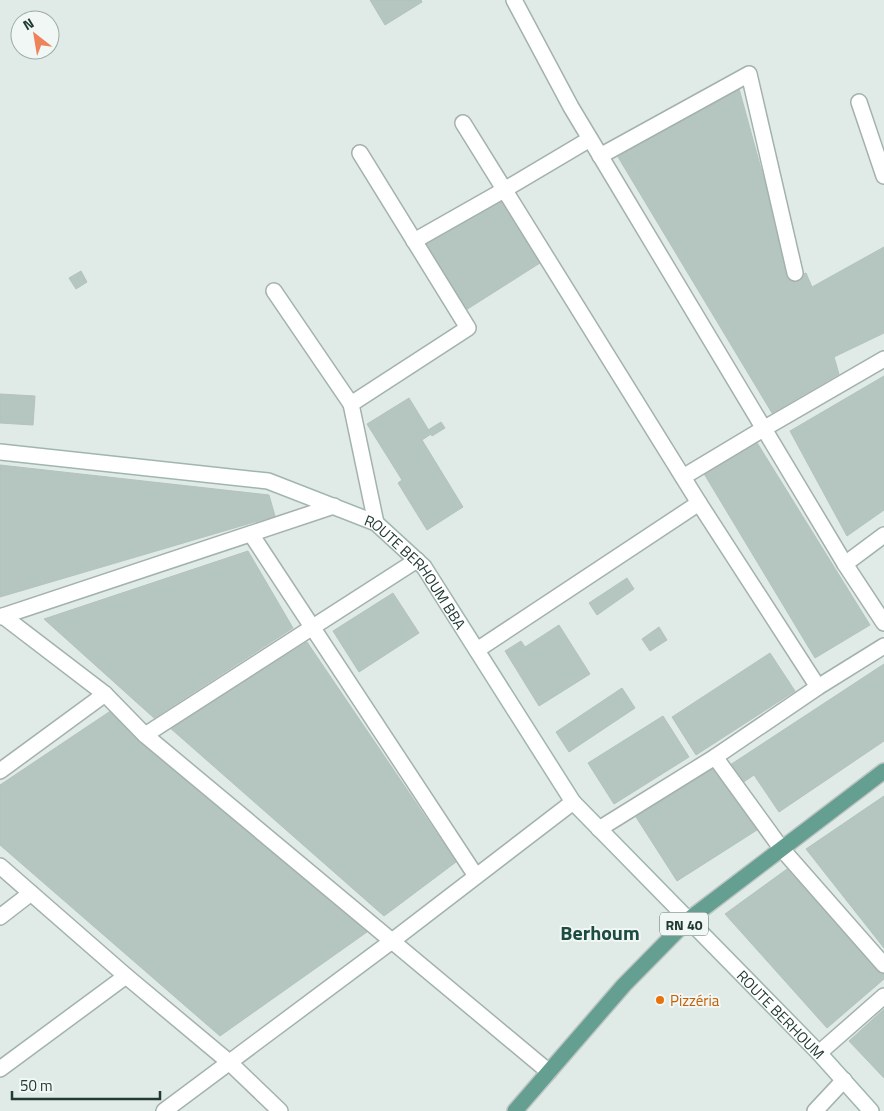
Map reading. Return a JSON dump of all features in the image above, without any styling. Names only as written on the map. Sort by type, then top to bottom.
[{"type":"main road","name":"RN 40","points":[[515,1111],[624,985],[688,920],[884,771]]},
{"type":"street","points":[[514,0],[571,107],[600,156],[845,564],[884,623]]},
{"type":"street","points":[[600,156],[749,74],[795,273]]},
{"type":"street","points":[[859,102],[884,176]]},
{"type":"street","points":[[463,123],[699,503],[818,688]]},
{"type":"street","points":[[414,240],[590,139]]},
{"type":"street","points":[[350,404],[468,328],[360,153]]},
{"type":"street","points":[[274,292],[350,404],[376,523]]},
{"type":"street","points":[[683,477],[763,428],[884,359]]},
{"type":"street","name":"ROUTE BERHOUM BBA","points":[[0,452],[268,481],[376,523],[424,567],[573,802],[688,920]]},
{"type":"street","points":[[477,650],[699,503]]},
{"type":"street","points":[[2,616],[334,506]]},
{"type":"street","points":[[251,534],[476,876]]},
{"type":"street","points":[[845,564],[884,535]]},
{"type":"street","points":[[145,735],[417,560]]},
{"type":"street","points":[[2,616],[105,694],[145,735],[549,1072]]},
{"type":"street","points":[[599,829],[715,758],[884,646]]},
{"type":"street","points":[[0,771],[105,694]]},
{"type":"street","points":[[715,758],[781,848],[884,964]]},
{"type":"street","points":[[164,1111],[392,941],[573,802]]},
{"type":"street","points":[[0,866],[126,976],[229,1062],[280,1111]]},
{"type":"street","points":[[0,916],[31,893]]},
{"type":"street","name":"ROUTE BERHOUM","points":[[688,920],[844,1080],[871,1111]]},
{"type":"street","points":[[0,1069],[126,976]]},
{"type":"street","points":[[819,1054],[884,996]]},
{"type":"street","points":[[815,1111],[844,1080]]},
{"type":"building","points":[[370,0],[421,0],[422,2],[385,25]]},
{"type":"building","points":[[738,85],[791,278],[806,273],[812,287],[884,247],[884,333],[834,357],[839,374],[772,413],[618,157]]},
{"type":"building","points":[[500,196],[540,263],[466,310],[421,242]]},
{"type":"building","points":[[81,271],[87,282],[76,289],[69,278]]},
{"type":"building","points":[[884,376],[884,510],[847,536],[790,431]]},
{"type":"building","points":[[0,394],[35,396],[33,425],[0,423]]},
{"type":"building","points":[[409,398],[431,434],[422,440],[463,507],[427,530],[398,483],[402,480],[367,424]]},
{"type":"building","points":[[441,422],[445,428],[432,436],[428,430]]},
{"type":"building","points":[[756,441],[870,625],[815,658],[703,472]]},
{"type":"building","points":[[0,465],[269,495],[275,516],[0,597]]},
{"type":"building","points":[[248,551],[293,628],[154,718],[44,619]]},
{"type":"building","points":[[627,578],[634,589],[597,615],[589,603]]},
{"type":"building","points":[[393,593],[419,633],[359,672],[333,631]]},
{"type":"building","points":[[559,625],[590,674],[539,706],[505,651],[521,641],[525,647]]},
{"type":"building","points":[[659,627],[667,640],[650,651],[642,639]]},
{"type":"building","points":[[307,642],[456,862],[384,916],[169,727]]},
{"type":"building","points":[[770,653],[795,691],[696,755],[672,717]]},
{"type":"building","points":[[884,664],[884,741],[779,812],[754,775],[742,783],[730,765]]},
{"type":"building","points":[[622,688],[635,708],[569,752],[556,732]]},
{"type":"building","points":[[112,710],[367,932],[220,1036],[0,845],[0,785]]},
{"type":"building","points":[[663,716],[689,757],[614,804],[588,763]]},
{"type":"building","points":[[716,766],[757,830],[677,881],[636,817]]},
{"type":"building","points":[[884,796],[884,948],[806,849]]},
{"type":"building","points":[[787,869],[884,974],[884,979],[827,1028],[725,914]]},
{"type":"building","points":[[884,1009],[884,1078],[849,1041]]},
{"type":"place","name":"Pizzéria","points":[[660,1000]]},
{"type":"district","name":"Berhoum","points":[[600,932]]}]
